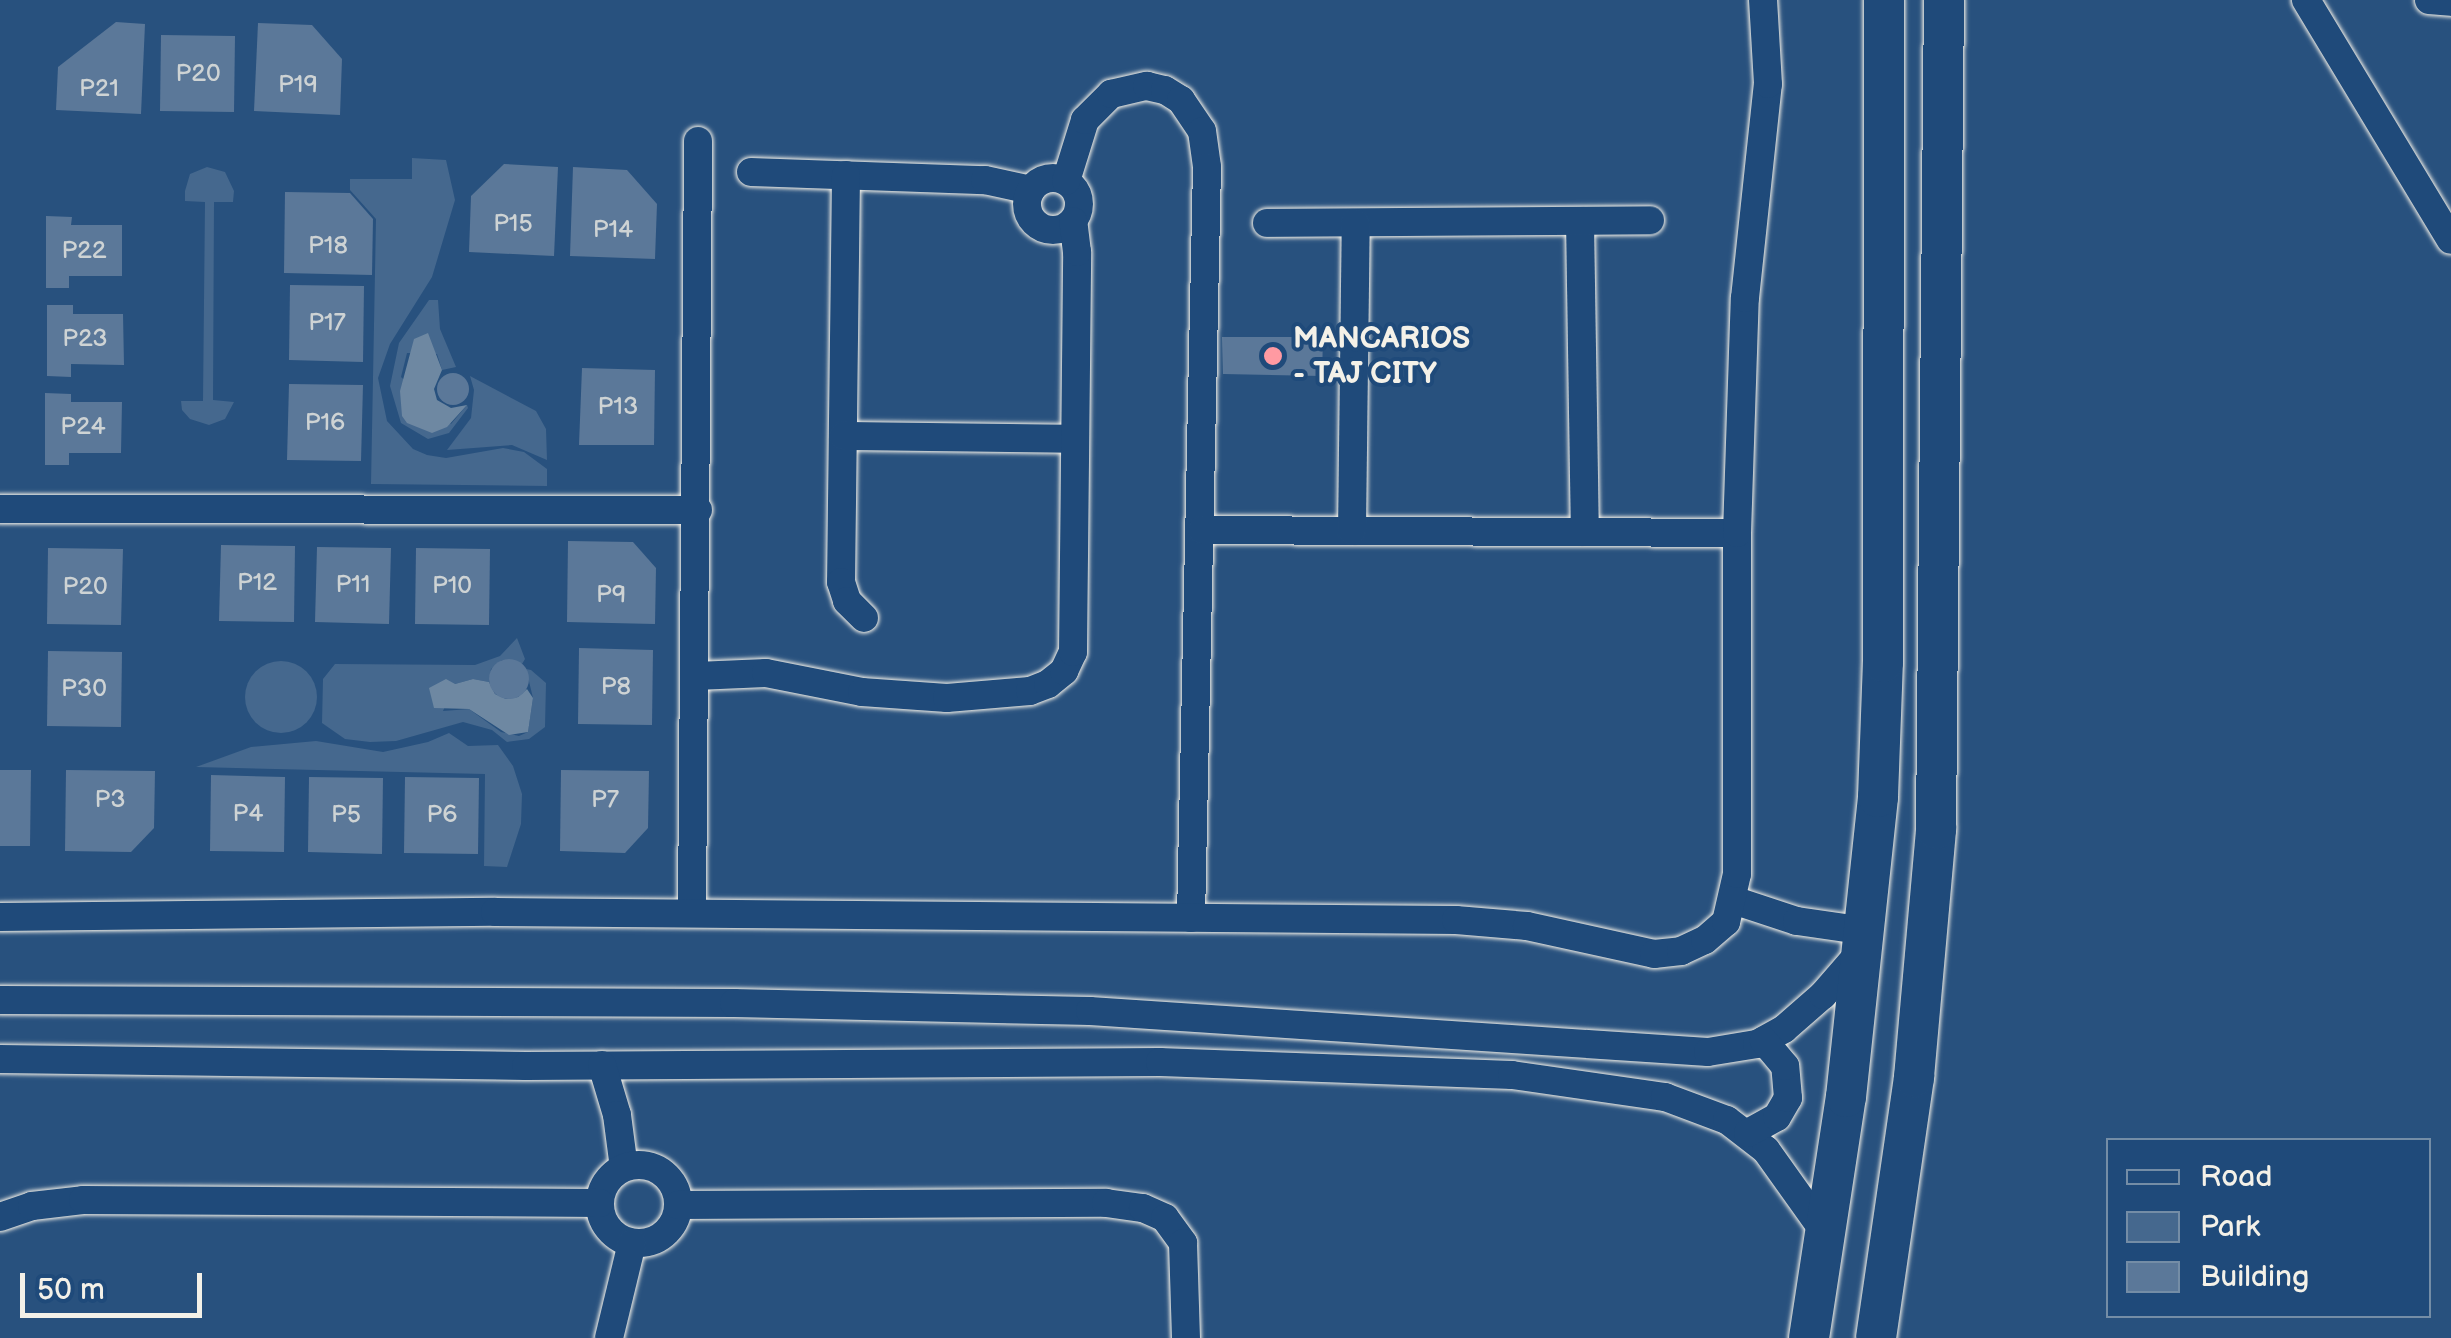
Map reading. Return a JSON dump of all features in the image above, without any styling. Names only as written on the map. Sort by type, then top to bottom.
[{"type":"main road","points":[[1809,1338],[1865,940],[1883,662],[1884,0]]},
{"type":"main road","points":[[1876,1338],[1914,1077],[1936,829],[1946,8]]},
{"type":"street","points":[[0,917],[692,914],[1456,920],[1526,926],[1654,954],[1681,951],[1705,940],[1726,922],[1733,900],[1737,840],[1737,532],[1746,283],[1768,84],[1763,0]]},
{"type":"street","points":[[2306,0],[2451,240]]},
{"type":"street","points":[[2428,0],[2451,2]]},
{"type":"street","points":[[1066,181],[1085,120],[1111,94],[1147,86],[1165,90],[1182,100],[1202,131],[1208,167],[1191,918]]},
{"type":"street","points":[[692,914],[698,141]]},
{"type":"street","points":[[751,172],[985,180],[1031,190]]},
{"type":"street","points":[[846,175],[841,582],[847,601],[864,618]]},
{"type":"street","points":[[1066,181],[1043,179],[1031,190],[1028,212],[1038,224],[1052,230],[1073,221]]},
{"type":"street","points":[[696,676],[766,673],[902,697],[988,696],[1048,684],[1064,671],[1073,652],[1077,252],[1073,221],[1079,200],[1066,181]]},
{"type":"street","points":[[1267,224],[1650,220]]},
{"type":"street","points":[[1580,221],[1586,532]]},
{"type":"street","points":[[1352,530],[1356,223]]},
{"type":"street","points":[[843,436],[1075,439]]},
{"type":"street","points":[[0,510],[698,510]]},
{"type":"street","points":[[1202,530],[1737,532]]},
{"type":"street","points":[[0,1000],[912,1006],[1268,1020],[1691,1052],[1726,1051],[1764,1041],[1802,1015],[1865,940],[1733,900]]},
{"type":"street","points":[[1748,1133],[1777,1117],[1788,1098],[1785,1066],[1764,1041]]},
{"type":"street","points":[[0,1059],[602,1065],[1142,1062],[1512,1075],[1666,1097],[1706,1110],[1748,1133],[1766,1150],[1826,1234]]},
{"type":"street","points":[[602,1065],[617,1115],[624,1168]]},
{"type":"street","points":[[624,1168],[656,1169],[672,1184],[678,1205],[664,1234],[632,1243],[605,1224],[600,1203],[606,1182],[624,1168]]},
{"type":"street","points":[[0,1217],[32,1206],[83,1200],[600,1203]]},
{"type":"street","points":[[678,1205],[1106,1204],[1143,1208],[1164,1218],[1183,1242],[1186,1338]]},
{"type":"street","points":[[609,1338],[632,1243]]},
{"type":"green space","points":[[412,158],[446,160],[455,200],[432,277],[390,344],[378,378],[387,421],[413,449],[427,455],[446,458],[503,448],[524,452],[547,469],[547,486],[371,484],[376,219],[350,190],[350,179],[412,179]]},
{"type":"green space","points":[[207,167],[225,172],[234,191],[233,202],[214,202],[213,400],[234,402],[225,419],[209,425],[190,419],[182,410],[181,401],[203,401],[205,202],[185,201],[185,191],[190,174]]},
{"type":"green space","points":[[429,300],[438,300],[440,329],[456,367],[442,370],[437,354],[407,353],[401,377],[451,424],[467,405],[468,408],[449,433],[428,439],[401,423],[390,386],[399,343]]},
{"type":"green space","points":[[470,376],[536,411],[546,429],[547,460],[512,445],[447,450],[471,418],[474,390]]},
{"type":"green space","points":[[517,638],[525,659],[522,664],[502,660],[491,669],[489,682],[473,679],[455,684],[443,711],[469,709],[501,732],[519,736],[528,732],[533,698],[526,669],[531,670],[546,683],[545,727],[529,739],[507,742],[492,730],[463,722],[396,741],[370,742],[345,739],[322,723],[323,679],[335,664],[475,665],[500,656]]},
{"type":"green space","points":[[281,661],[306,672],[317,697],[306,722],[281,733],[256,722],[245,697],[256,672]]},
{"type":"green space","points":[[449,733],[468,746],[498,745],[513,766],[522,794],[521,824],[507,867],[484,866],[485,774],[196,767],[251,747],[316,741],[383,752]]},
{"type":"shaded area","points":[[428,333],[442,370],[434,389],[437,400],[451,408],[467,405],[447,427],[432,433],[407,423],[402,416],[400,391],[414,339]]},
{"type":"shaded area","points":[[446,679],[455,684],[473,679],[489,682],[495,694],[506,699],[518,697],[527,689],[533,698],[528,732],[509,735],[469,709],[434,708],[429,688]]},
{"type":"building","points":[[116,22],[145,24],[141,114],[56,110],[58,67]]},
{"type":"building","points":[[258,23],[312,25],[342,59],[340,115],[254,111]]},
{"type":"building","points":[[161,35],[235,36],[234,112],[160,111]]},
{"type":"building","points":[[504,164],[558,167],[554,256],[469,252],[471,196]]},
{"type":"building","points":[[573,167],[627,170],[657,204],[655,259],[570,256]]},
{"type":"building","points":[[285,192],[350,193],[373,219],[372,275],[284,273]]},
{"type":"building","points":[[46,216],[72,217],[71,225],[122,225],[122,276],[69,276],[69,288],[46,288]]},
{"type":"building","points":[[290,285],[364,286],[363,362],[289,360]]},
{"type":"building","points":[[47,305],[73,305],[73,314],[123,314],[124,365],[71,364],[71,377],[47,376]]},
{"type":"building","name":"MANCARIOS - TAJ CITY","points":[[1222,337],[1323,337],[1322,376],[1223,374]]},
{"type":"building","points":[[582,368],[655,370],[654,445],[579,445]]},
{"type":"building","points":[[453,373],[464,378],[469,389],[464,400],[453,405],[442,400],[437,389],[442,378]]},
{"type":"building","points":[[289,384],[363,385],[361,461],[287,460]]},
{"type":"building","points":[[45,393],[71,394],[71,402],[122,402],[121,453],[69,453],[69,465],[45,465]]},
{"type":"building","points":[[568,541],[633,542],[656,568],[655,624],[567,622]]},
{"type":"building","points":[[221,545],[295,546],[294,622],[219,621]]},
{"type":"building","points":[[317,547],[391,548],[389,624],[315,622]]},
{"type":"building","points":[[48,548],[123,549],[121,625],[47,624]]},
{"type":"building","points":[[416,548],[490,549],[489,625],[415,624]]},
{"type":"building","points":[[579,648],[653,650],[652,725],[578,724]]},
{"type":"building","points":[[48,651],[122,652],[121,727],[47,726]]},
{"type":"building","points":[[509,659],[523,665],[529,679],[523,693],[509,699],[495,693],[489,679],[495,665]]},
{"type":"building","points":[[0,770],[31,770],[30,846],[0,846]]},
{"type":"building","points":[[66,770],[155,771],[154,828],[131,852],[65,851]]},
{"type":"building","points":[[561,770],[649,771],[648,828],[625,853],[560,851]]},
{"type":"building","points":[[211,775],[285,777],[284,852],[210,851]]},
{"type":"building","points":[[309,777],[383,778],[382,854],[308,852]]},
{"type":"building","points":[[405,777],[479,778],[478,854],[404,853]]},
{"type":"place","name":"MANCARIOS - TAJ CITY","points":[[1273,356]]}]
